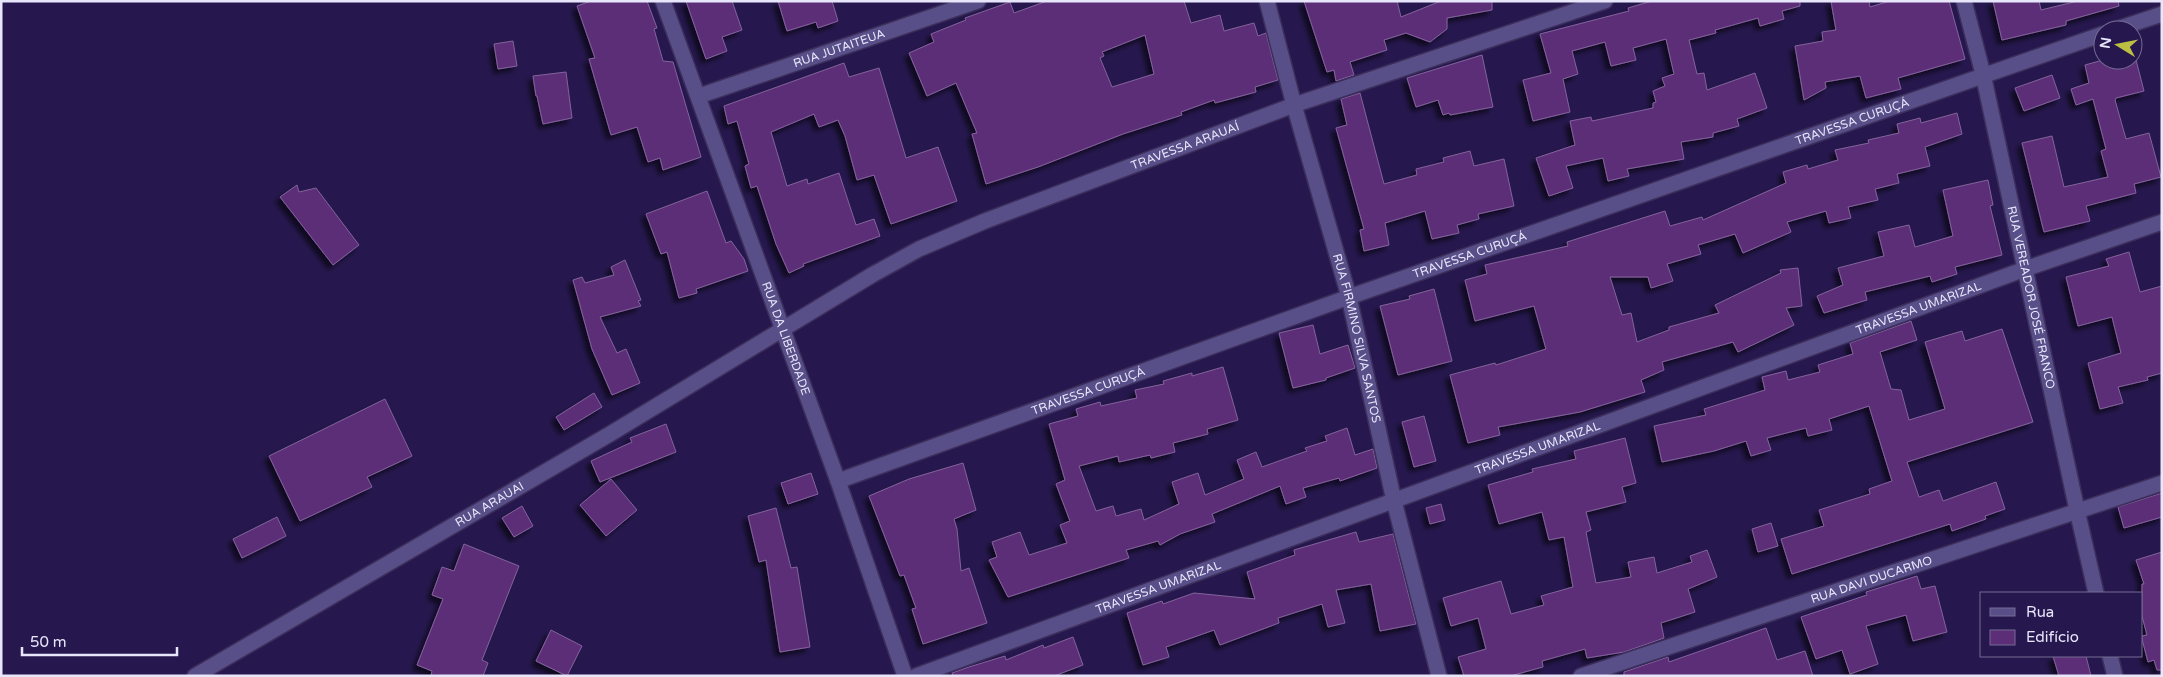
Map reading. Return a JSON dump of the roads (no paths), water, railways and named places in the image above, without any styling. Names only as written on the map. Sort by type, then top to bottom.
[{"type":"street","name":"RUA DA LIBERDADE","points":[[663,1],[838,481],[905,676]]},
{"type":"street","name":"RUA JUTAITEUA","points":[[699,96],[978,1]]},
{"type":"street","name":"RUA FIRMINO SILVA SANTOS","points":[[1267,1],[1294,105],[1349,297],[1394,501],[1439,676]]},
{"type":"street","name":"TRAVESSA ARAUAÍ","points":[[783,329],[919,249],[985,221],[1294,105],[1605,1]]},
{"type":"street","name":"RUA VEREADOR JOSÉ FRANCO","points":[[1964,1],[1983,74],[2096,592]]},
{"type":"street","points":[[2143,20],[2162,14]]},
{"type":"street","name":"TRAVESSA CURUÇÁ","points":[[838,481],[1349,297],[1983,74],[2093,37]]},
{"type":"street","name":"TRAVESSA UMARIZAL","points":[[916,676],[2025,270],[2162,222]]},
{"type":"street","name":"RUA ARAUAI","points":[[195,676],[610,434],[783,329]]},
{"type":"street","name":"RUA DAVI DUCARMO","points":[[1582,676],[2162,483]]},
{"type":"street","points":[[2110,657],[2115,676]]}]
